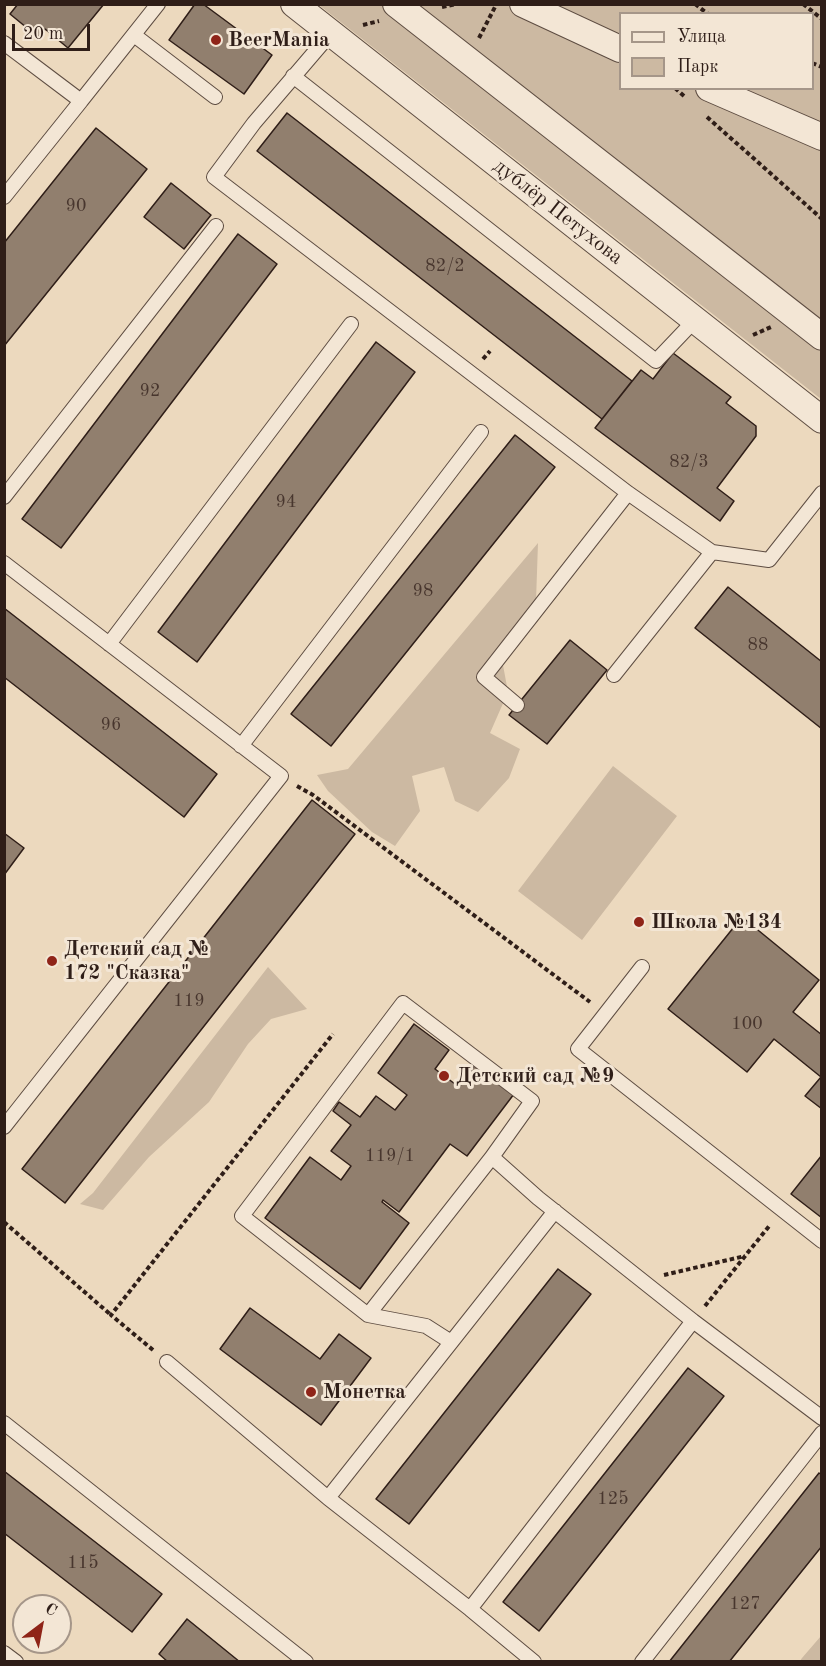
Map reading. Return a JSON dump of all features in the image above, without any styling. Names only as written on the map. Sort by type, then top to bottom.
[{"type":"street","name":"дублёр Петухова","points":[[294,4],[822,420]]},
{"type":"street","points":[[396,4],[822,337]]},
{"type":"street","points":[[523,4],[619,48]]},
{"type":"street","points":[[701,101],[822,137]]},
{"type":"lane","points":[[4,197],[158,4]]},
{"type":"lane","points":[[331,33],[254,123],[214,177],[628,493],[712,552],[769,560],[822,493]]},
{"type":"lane","points":[[134,35],[215,97]]},
{"type":"lane","points":[[4,43],[81,101]]},
{"type":"lane","points":[[293,76],[656,361],[695,320]]},
{"type":"lane","points":[[4,497],[216,226]]},
{"type":"lane","points":[[109,644],[351,324]]},
{"type":"lane","points":[[241,746],[482,432]]},
{"type":"lane","points":[[517,705],[484,677],[628,493]]},
{"type":"lane","points":[[614,675],[712,552]]},
{"type":"lane","points":[[4,563],[280,776],[4,1127]]},
{"type":"lane","points":[[642,967],[578,1049],[822,1240]]},
{"type":"lane","points":[[368,1315],[492,1157],[532,1101],[403,1003],[242,1216],[368,1315],[426,1326],[451,1342]]},
{"type":"lane","points":[[492,1157],[693,1321],[822,1418]]},
{"type":"lane","points":[[327,1498],[555,1210]]},
{"type":"lane","points":[[470,1609],[693,1321]]},
{"type":"lane","points":[[167,1362],[327,1498],[534,1662]]},
{"type":"lane","points":[[4,1423],[306,1662]]},
{"type":"lane","points":[[642,1662],[822,1433]]},
{"type":"lane","points":[[4,1653],[16,1662]]},
{"type":"path","points":[[468,61],[497,4]]},
{"type":"path","points":[[679,90],[701,101],[822,219]]},
{"type":"path","points":[[280,776],[313,795],[605,1013]]},
{"type":"path","points":[[111,1315],[333,1034]]},
{"type":"path","points":[[693,1321],[781,1210]]},
{"type":"path","points":[[4,1222],[167,1362]]},
{"type":"path","points":[[642,1280],[746,1256]]},
{"type":"green space","points":[[319,5],[821,5],[821,399]]},
{"type":"green space","points":[[538,543],[536,601],[500,649],[508,692],[490,733],[520,749],[509,778],[478,812],[455,801],[444,767],[412,776],[420,811],[395,846],[372,832],[328,791],[317,775],[348,769]]},
{"type":"green space","points":[[613,766],[677,816],[582,940],[518,891]]},
{"type":"green space","points":[[268,967],[307,1009],[271,1019],[248,1044],[209,1102],[149,1157],[103,1210],[80,1204],[93,1193]]},
{"type":"green space","points":[[821,1636],[821,1661],[800,1661],[802,1658]]},
{"type":"building","points":[[18,4],[104,4],[68,48],[45,29],[38,37],[10,14]]},
{"type":"building","points":[[195,4],[203,4],[272,55],[244,94],[169,40]]},
{"type":"building","points":[[287,113],[632,381],[602,419],[257,151]]},
{"type":"building","points":[[96,128],[147,169],[4,346],[4,243]]},
{"type":"building","points":[[171,183],[211,215],[184,249],[144,217]]},
{"type":"building","points":[[238,234],[277,264],[61,548],[22,519]]},
{"type":"building","points":[[376,342],[415,372],[197,662],[158,632]]},
{"type":"building","points":[[673,353],[731,397],[726,403],[756,426],[756,436],[717,488],[734,501],[720,521],[595,428],[641,370],[653,379]]},
{"type":"building","points":[[515,435],[555,467],[331,746],[291,714]]},
{"type":"building","points":[[728,587],[822,662],[822,729],[695,628]]},
{"type":"building","points":[[4,608],[217,774],[184,817],[4,677]]},
{"type":"building","points":[[570,640],[607,670],[547,744],[509,715]]},
{"type":"building","points":[[312,800],[355,834],[65,1203],[22,1169]]},
{"type":"building","points":[[4,833],[24,848],[4,875]]},
{"type":"building","name":"Школа №134","points":[[742,917],[819,980],[793,1012],[822,1035],[822,1109],[805,1096],[821,1077],[774,1039],[747,1072],[668,1009]]},
{"type":"building","points":[[414,1024],[449,1050],[435,1069],[459,1087],[475,1065],[514,1094],[467,1156],[450,1144],[399,1212],[383,1200],[382,1202],[409,1223],[360,1289],[265,1218],[310,1157],[341,1180],[351,1166],[331,1151],[351,1125],[333,1111],[339,1102],[360,1117],[376,1096],[395,1110],[407,1095],[378,1073]]},
{"type":"building","points":[[822,1155],[822,1218],[791,1194]]},
{"type":"building","points":[[558,1269],[591,1294],[409,1524],[376,1499]]},
{"type":"building","name":"Монетка","points":[[250,1308],[320,1359],[339,1334],[371,1358],[321,1425],[220,1349]]},
{"type":"building","points":[[688,1368],[724,1396],[539,1631],[503,1602]]},
{"type":"building","points":[[4,1471],[162,1594],[132,1632],[4,1533]]},
{"type":"building","points":[[819,1473],[822,1475],[822,1546],[729,1662],[669,1662]]},
{"type":"building","points":[[187,1619],[240,1662],[168,1662],[159,1654]]},
{"type":"place","name":"BeerMania","points":[[216,40]]},
{"type":"place","name":"Школа №134","points":[[639,922]]},
{"type":"place","name":"Детский сад № 172 \"Сказка\"","points":[[52,961]]},
{"type":"place","name":"Детский сад №9","points":[[444,1076]]},
{"type":"place","name":"Монетка","points":[[311,1392]]}]
